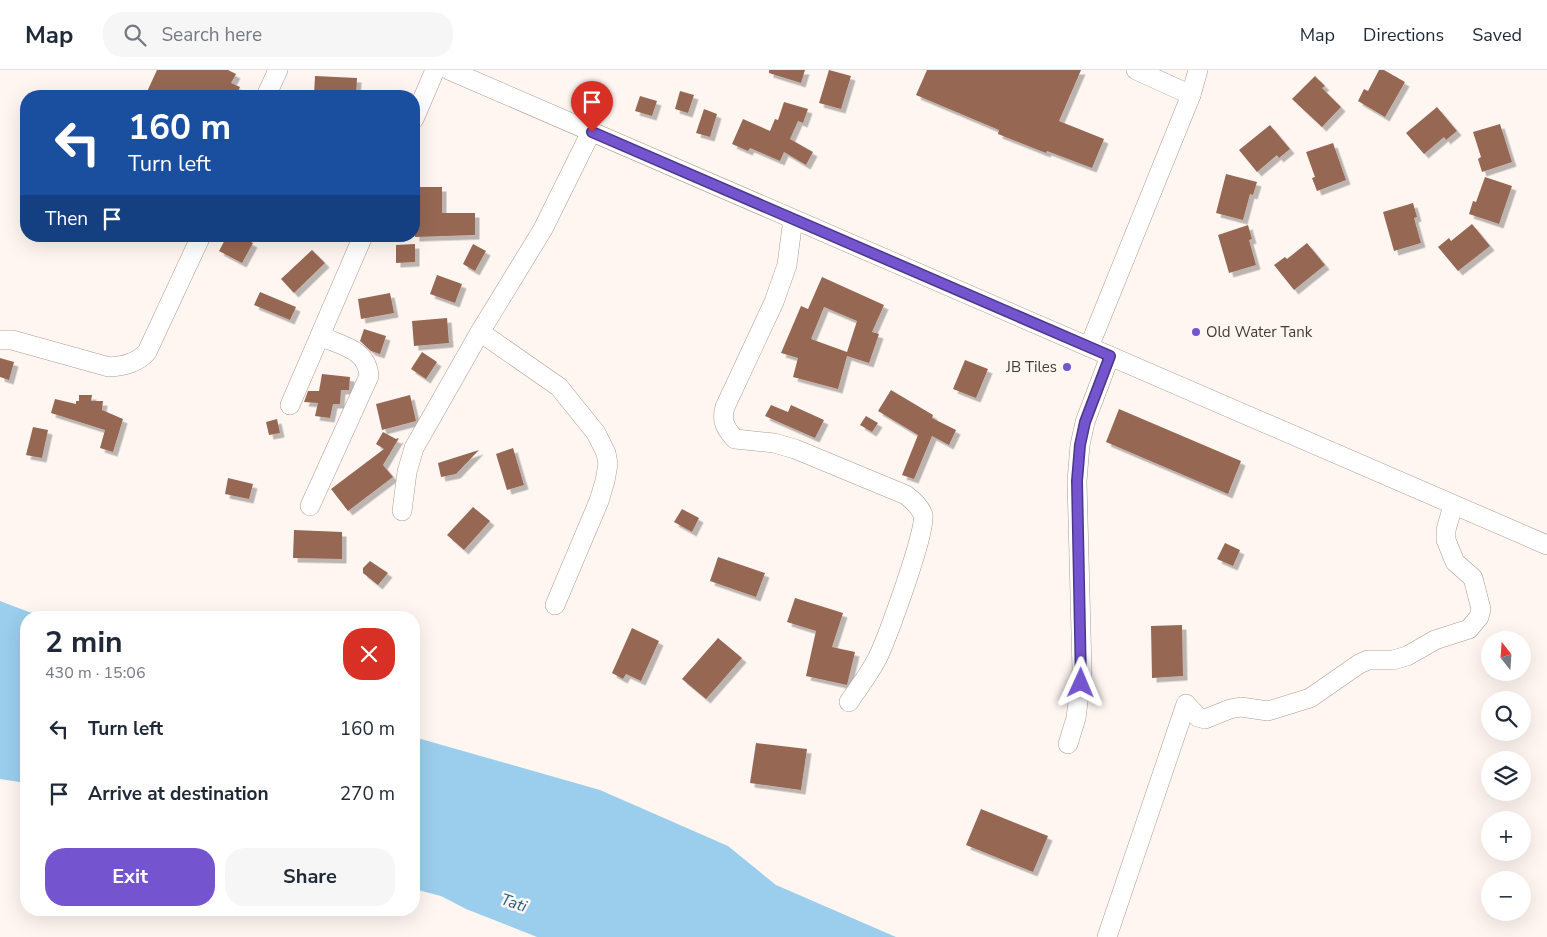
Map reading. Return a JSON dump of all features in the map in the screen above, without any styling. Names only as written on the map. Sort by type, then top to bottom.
[{"type":"street","points":[[269,90],[278,70]]},
{"type":"street","points":[[420,105],[435,70]]},
{"type":"street","points":[[449,70],[1547,545]]},
{"type":"street","points":[[1136,70],[1191,95]]},
{"type":"street","points":[[1089,346],[1191,95],[1198,70]]},
{"type":"street","points":[[402,511],[407,472],[414,448],[480,332],[543,229],[592,132]]},
{"type":"street","points":[[792,219],[787,265],[774,302],[725,406],[722,417],[726,429],[735,439],[774,443],[795,449],[906,495],[916,503],[923,515],[924,527],[878,657],[849,702]]},
{"type":"street","points":[[0,340],[12,340],[109,367],[121,366],[141,358],[147,352],[198,242]]},
{"type":"street","points":[[290,405],[360,242]]},
{"type":"street","points":[[480,332],[559,386],[596,433],[606,453],[605,481],[599,501],[555,605]]},
{"type":"street","points":[[310,506],[369,376],[368,364],[363,355],[320,336]]},
{"type":"street","points":[[1068,744],[1077,711],[1082,670],[1077,481],[1080,445],[1085,422],[1110,356]]},
{"type":"street","points":[[1106,937],[1186,704],[1198,717],[1205,719],[1230,708],[1274,710],[1310,698],[1359,664],[1368,660],[1393,660],[1407,656],[1435,640],[1469,629],[1474,625],[1481,609],[1473,578],[1455,562],[1446,540],[1446,530],[1453,504]]},
{"type":"water","points":[[0,601],[26,611],[20,611],[20,782],[0,779]]},
{"type":"water","name":"Tati","points":[[420,739],[600,790],[728,846],[776,885],[896,937],[537,937],[466,909],[441,896],[420,891]]},
{"type":"building","points":[[157,70],[228,70],[236,74],[231,83],[240,87],[239,90],[148,90]]},
{"type":"building","points":[[769,70],[805,70],[801,83],[769,73]]},
{"type":"building","points":[[829,70],[851,76],[841,109],[819,103]]},
{"type":"building","points":[[927,70],[1081,70],[1059,121],[1104,139],[1092,168],[1047,151],[1046,153],[998,134],[999,130],[916,95]]},
{"type":"building","points":[[1379,70],[1384,70],[1405,82],[1385,117],[1358,101],[1364,89],[1368,91]]},
{"type":"building","points":[[315,76],[357,78],[356,90],[314,90]]},
{"type":"building","points":[[1315,76],[1325,86],[1322,88],[1341,107],[1322,127],[1292,99]]},
{"type":"building","points":[[680,91],[694,95],[688,113],[675,109]]},
{"type":"building","points":[[640,96],[657,101],[652,116],[635,111]]},
{"type":"building","points":[[784,102],[808,109],[803,123],[798,121],[790,139],[813,152],[806,165],[784,152],[780,161],[750,148],[748,151],[732,144],[743,119],[770,131],[775,119],[778,120]]},
{"type":"building","points":[[1437,107],[1457,131],[1446,140],[1444,137],[1424,154],[1406,133]]},
{"type":"building","points":[[704,109],[717,114],[710,137],[696,133]]},
{"type":"building","points":[[1500,124],[1512,162],[1482,172],[1478,159],[1481,157],[1473,132]]},
{"type":"building","points":[[1270,125],[1290,149],[1279,158],[1277,155],[1257,172],[1239,150]]},
{"type":"building","points":[[1333,143],[1346,180],[1317,191],[1312,178],[1315,177],[1306,152]]},
{"type":"building","points":[[1226,174],[1257,182],[1253,195],[1250,194],[1243,220],[1216,213]]},
{"type":"building","points":[[1485,177],[1512,186],[1499,224],[1469,214],[1473,201],[1476,202]]},
{"type":"building","points":[[420,187],[442,187],[442,213],[475,213],[475,235],[420,237]]},
{"type":"building","points":[[1413,203],[1417,217],[1414,218],[1421,243],[1394,251],[1383,212]]},
{"type":"building","points":[[1472,224],[1490,246],[1458,271],[1438,247],[1449,238],[1451,241]]},
{"type":"building","points":[[1248,225],[1252,239],[1249,240],[1256,265],[1229,273],[1218,235]]},
{"type":"building","points":[[224,242],[253,243],[242,263],[219,251]]},
{"type":"building","points":[[1307,243],[1325,265],[1294,290],[1274,265],[1285,257],[1287,259]]},
{"type":"building","points":[[415,244],[415,262],[396,263],[396,245]]},
{"type":"building","points":[[473,244],[486,251],[475,271],[463,264]]},
{"type":"building","points":[[312,250],[325,263],[294,293],[281,279]]},
{"type":"building","points":[[437,275],[462,284],[455,303],[430,294]]},
{"type":"building","points":[[822,277],[884,305],[872,332],[879,334],[869,363],[847,356],[838,389],[793,377],[798,358],[781,353],[801,306],[808,309]],"holes":[[[824,307],[857,321],[847,352],[811,339]]]},
{"type":"building","points":[[260,292],[296,307],[290,320],[254,305]]},
{"type":"building","points":[[390,293],[394,313],[361,319],[358,299]]},
{"type":"building","points":[[447,318],[449,343],[414,346],[412,321]]},
{"type":"building","points":[[364,329],[386,336],[380,354],[371,351],[360,341]]},
{"type":"building","points":[[422,352],[437,362],[426,379],[411,369]]},
{"type":"building","points":[[0,358],[14,362],[9,380],[0,377]]},
{"type":"building","points":[[965,360],[988,369],[976,398],[953,389]]},
{"type":"building","points":[[322,374],[350,377],[349,390],[341,390],[340,404],[333,404],[330,418],[315,416],[318,403],[304,402],[308,391],[319,391]]},
{"type":"building","points":[[891,390],[933,415],[932,418],[956,430],[949,445],[932,436],[914,479],[902,475],[918,435],[878,411]]},
{"type":"building","points":[[79,395],[92,395],[91,401],[103,401],[102,410],[123,419],[113,452],[100,448],[105,430],[51,413],[55,399],[76,404],[76,401],[79,401]]},
{"type":"building","points":[[410,395],[416,421],[382,430],[376,404]]},
{"type":"building","points":[[771,405],[788,412],[791,405],[824,420],[815,438],[765,416]]},
{"type":"building","points":[[1119,409],[1241,461],[1228,494],[1106,442]]},
{"type":"building","points":[[866,416],[878,423],[872,432],[860,425]]},
{"type":"building","points":[[277,419],[280,433],[269,435],[266,422]]},
{"type":"building","points":[[33,427],[48,430],[42,458],[26,455]]},
{"type":"building","points":[[383,432],[396,439],[399,438],[383,465],[393,477],[348,511],[331,489],[384,449],[376,444]]},
{"type":"building","points":[[513,448],[524,485],[507,490],[496,454]]},
{"type":"building","points":[[479,450],[456,474],[441,477],[438,463]]},
{"type":"building","points":[[228,478],[253,484],[249,499],[225,494]]},
{"type":"building","points":[[473,507],[490,521],[464,550],[447,535]]},
{"type":"building","points":[[682,509],[699,518],[692,532],[674,522]]},
{"type":"building","points":[[294,530],[342,532],[342,559],[293,558]]},
{"type":"building","points":[[1225,543],[1240,550],[1233,566],[1217,559]]},
{"type":"building","points":[[718,557],[765,573],[756,597],[710,581]]},
{"type":"building","points":[[370,561],[388,573],[378,585],[363,573],[363,568]]},
{"type":"building","points":[[795,598],[843,613],[832,647],[855,652],[847,685],[806,676],[816,631],[787,622]]},
{"type":"building","points":[[1182,625],[1183,676],[1152,678],[1151,626]]},
{"type":"building","points":[[632,628],[659,641],[641,681],[626,674],[623,679],[612,673]]},
{"type":"building","points":[[718,638],[742,658],[706,699],[682,679]]},
{"type":"building","points":[[756,743],[807,749],[801,790],[750,783]]},
{"type":"building","points":[[981,809],[1048,836],[1033,872],[966,845]]},
{"type":"place","name":"Old Water Tank","points":[[1196,332]]},
{"type":"place","name":"JB Tiles","points":[[1067,367]]},
{"type":"route","points":[[592,132],[1110,356],[1085,422],[1080,445],[1077,481],[1081,683]]}]
